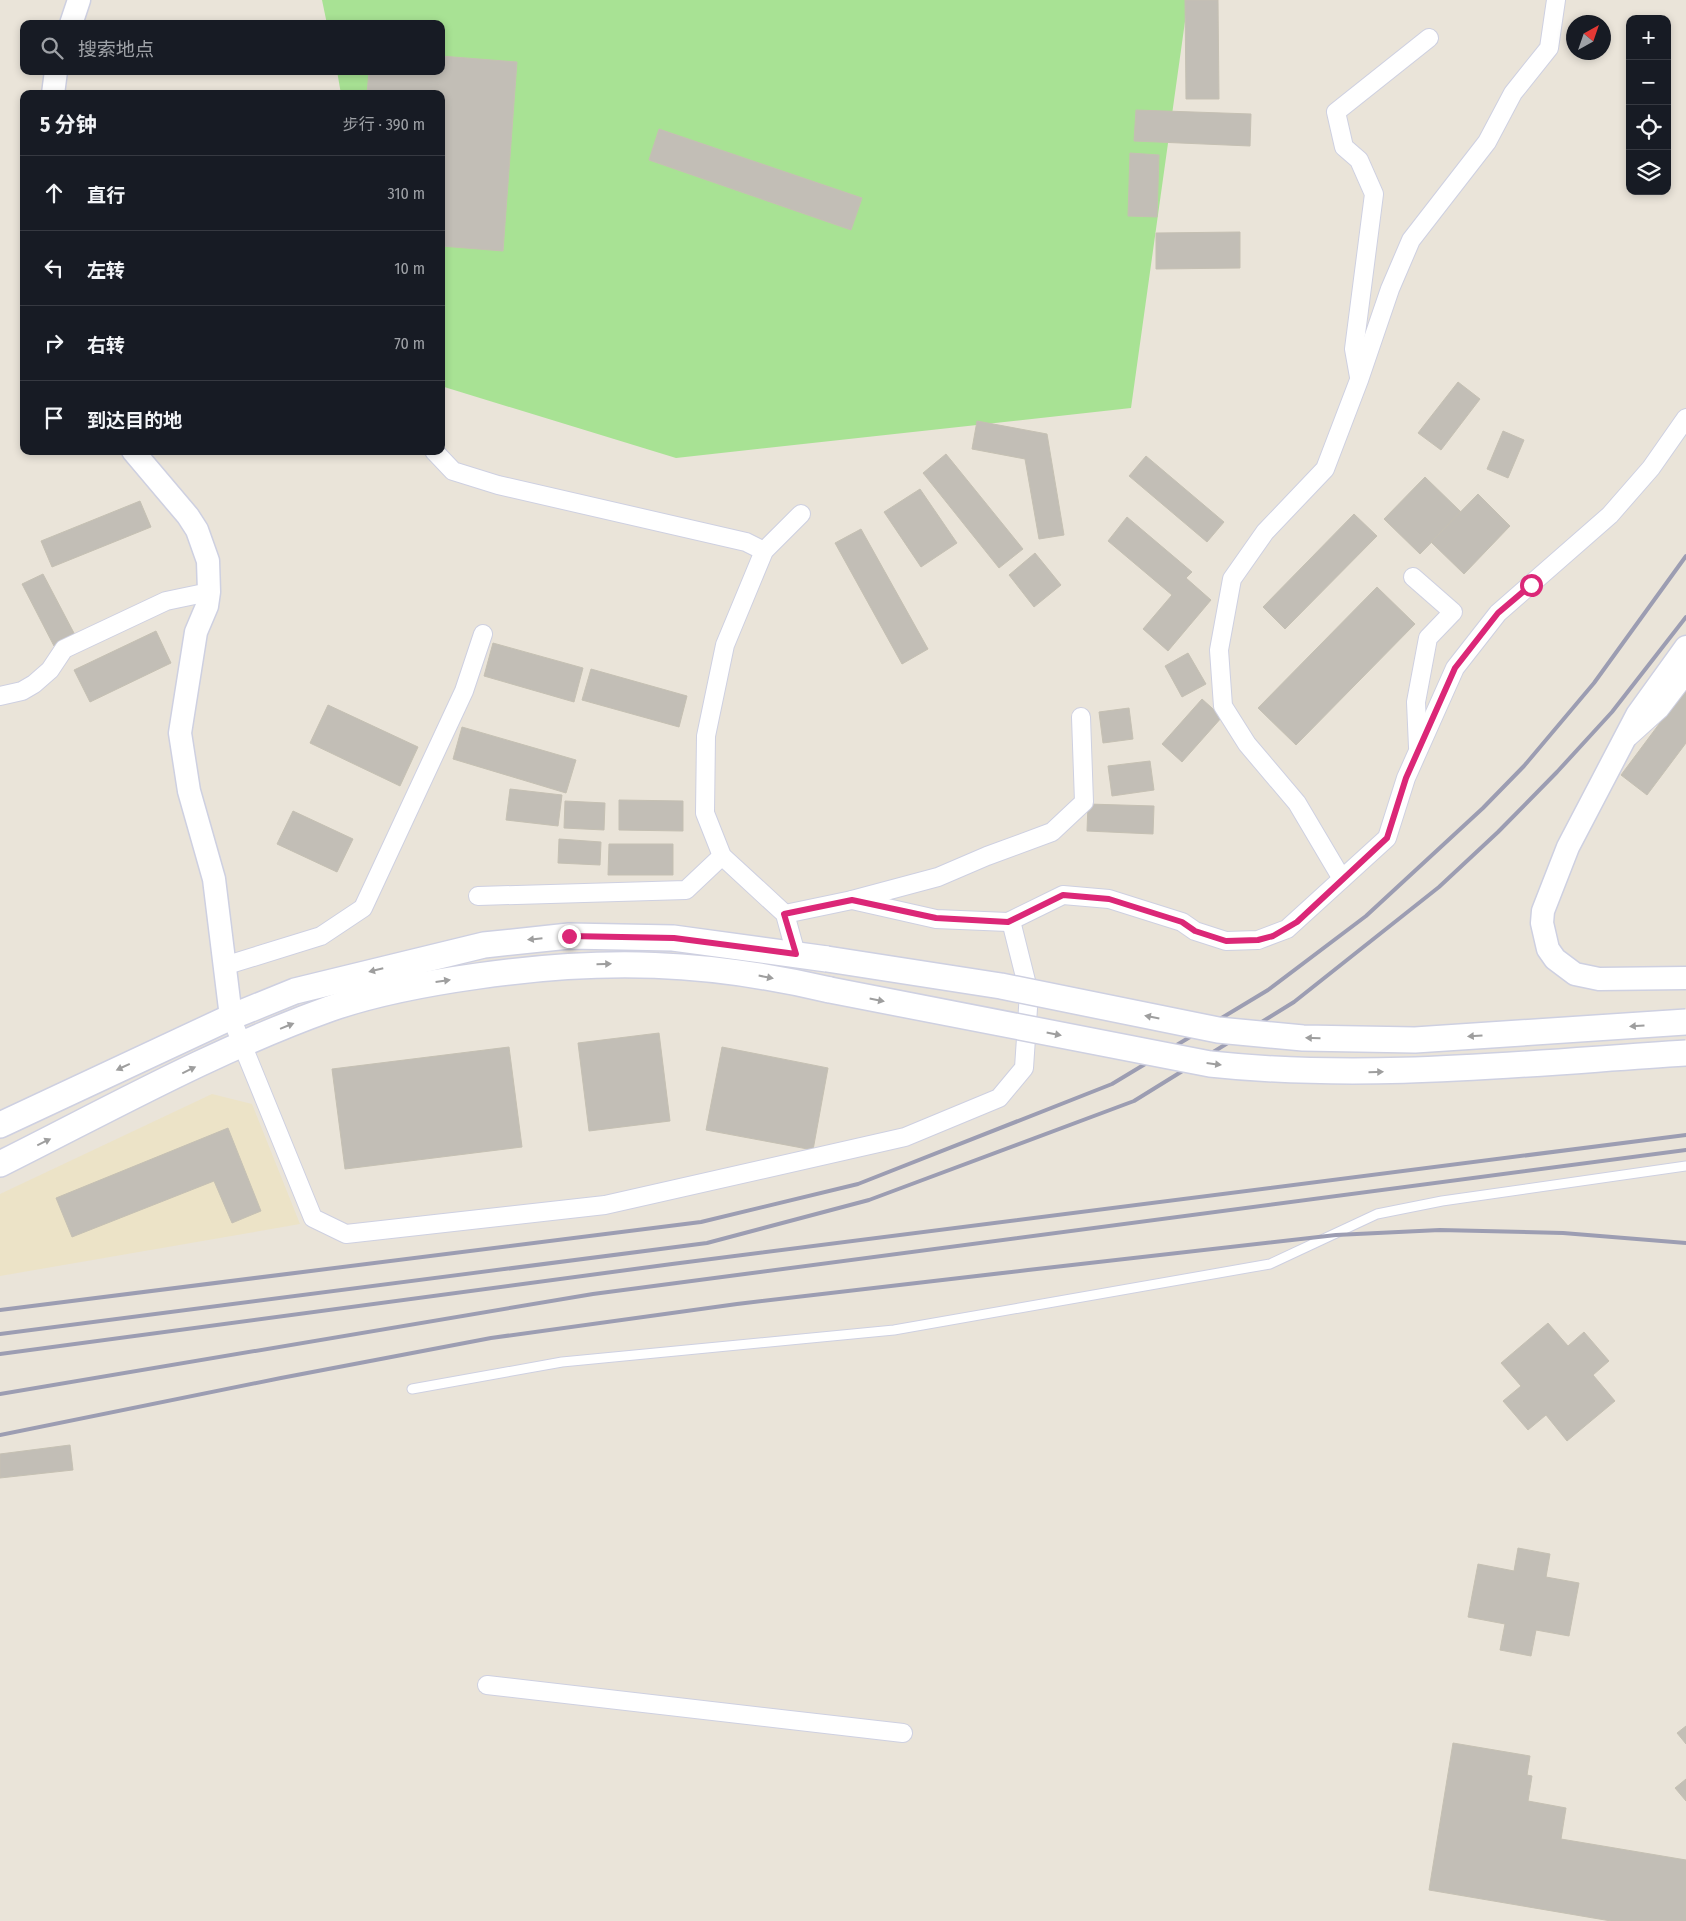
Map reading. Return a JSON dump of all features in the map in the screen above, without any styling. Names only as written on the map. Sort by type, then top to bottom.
[{"type":"main road","points":[[0,1125],[231,1017],[294,991],[422,959],[503,943],[569,936],[674,938],[796,954],[1001,986],[1218,1030],[1303,1038],[1415,1040],[1686,1022]]},
{"type":"main road","points":[[0,1164],[242,1044],[330,1009],[425,984],[533,968],[601,964],[678,966],[761,976],[1210,1064],[1260,1069],[1376,1072],[1686,1053]]},
{"type":"street","points":[[72,20],[79,0]]},
{"type":"street","points":[[1342,879],[1297,803],[1247,744],[1223,706],[1219,650],[1232,579],[1264,532],[1324,469],[1359,380],[1390,289],[1411,240],[1487,142],[1514,93],[1549,48],[1556,0]]},
{"type":"street","points":[[1359,380],[1354,349],[1374,194],[1360,160],[1344,147],[1336,112],[1429,38]]},
{"type":"street","points":[[53,90],[55,75]]},
{"type":"street","points":[[852,900],[936,918],[1010,921],[1063,895],[1109,899],[1182,922],[1195,931],[1226,941],[1258,940],[1273,936],[1297,922],[1387,838],[1406,778],[1455,668],[1498,613],[1610,515],[1651,468],[1686,418]]},
{"type":"street","points":[[136,455],[197,530],[208,561],[209,592],[196,632],[180,732],[189,791],[214,878],[231,1017],[314,1218],[346,1234],[604,1205],[905,1137],[999,1098],[1024,1068],[1029,992],[1010,921]]},
{"type":"street","points":[[438,455],[453,471],[498,485],[746,542],[764,551]]},
{"type":"street","points":[[796,954],[784,914],[722,856],[705,813],[706,736],[725,645],[764,551],[802,514]]},
{"type":"street","points":[[1413,577],[1453,612],[1428,638],[1416,702],[1418,753]]},
{"type":"street","points":[[0,696],[22,691],[34,684],[50,670],[64,649],[166,602],[209,592]]},
{"type":"street","points":[[224,966],[321,936],[363,908],[464,691],[483,634]]},
{"type":"street","points":[[1686,647],[1637,714],[1568,847],[1543,911],[1544,936],[1555,959],[1575,974],[1587,978],[1686,978]]},
{"type":"street","points":[[1622,744],[1660,709],[1686,676]]},
{"type":"street","points":[[784,914],[852,900],[938,877],[987,856],[1052,832],[1084,802],[1080,717]]},
{"type":"street","points":[[478,896],[686,890],[722,856]]},
{"type":"street","points":[[487,1684],[903,1732]]},
{"type":"lane","points":[[412,1389],[562,1362],[894,1330],[1251,1268],[1270,1264],[1377,1214],[1442,1201],[1686,1166]]},
{"type":"shaded area","points":[[212,1094],[252,1104],[300,1224],[0,1276],[0,1194]]},
{"type":"green space","points":[[322,0],[1188,0],[1131,408],[676,458],[445,387],[445,90],[340,90],[338,75],[445,75],[445,20],[326,20]]},
{"type":"building","points":[[1185,0],[1218,0],[1219,99],[1186,99]]},
{"type":"building","points":[[445,56],[517,62],[503,251],[445,246],[445,90],[367,90],[369,75],[445,75]]},
{"type":"building","points":[[1136,110],[1251,114],[1250,146],[1134,141]]},
{"type":"building","points":[[659,129],[862,198],[851,230],[649,160]]},
{"type":"building","points":[[1130,153],[1159,155],[1157,217],[1128,216]]},
{"type":"building","points":[[1240,232],[1240,268],[1156,269],[1156,233]]},
{"type":"building","points":[[1458,382],[1480,399],[1441,450],[1418,433]]},
{"type":"building","points":[[977,421],[1047,434],[1064,535],[1039,539],[1025,459],[972,449]]},
{"type":"building","points":[[1503,431],[1524,440],[1508,478],[1487,469]]},
{"type":"building","points":[[946,454],[1023,549],[999,568],[923,473]]},
{"type":"building","points":[[1146,456],[1224,522],[1207,542],[1129,476]]},
{"type":"building","points":[[1425,477],[1461,512],[1420,554],[1384,519]]},
{"type":"building","points":[[920,489],[957,543],[921,567],[884,512]]},
{"type":"building","points":[[1478,494],[1510,526],[1464,574],[1431,542]]},
{"type":"building","points":[[140,501],[151,527],[52,567],[41,541]]},
{"type":"building","points":[[1354,514],[1377,536],[1285,629],[1263,607]]},
{"type":"building","points":[[1127,517],[1192,572],[1186,578],[1211,600],[1168,651],[1143,629],[1172,595],[1108,541]]},
{"type":"building","points":[[861,529],[928,649],[902,664],[835,543]]},
{"type":"building","points":[[1035,553],[1061,585],[1034,607],[1009,575]]},
{"type":"building","points":[[43,574],[75,635],[54,646],[22,584]]},
{"type":"building","points":[[1377,587],[1415,624],[1296,745],[1258,708]]},
{"type":"building","points":[[156,631],[171,663],[90,702],[74,670]]},
{"type":"building","points":[[493,643],[583,668],[574,702],[484,676]]},
{"type":"building","points":[[1188,653],[1206,684],[1182,697],[1165,666]]},
{"type":"building","points":[[591,669],[687,696],[679,727],[582,700]]},
{"type":"building","points":[[1686,688],[1686,743],[1647,795],[1621,775]]},
{"type":"building","points":[[1202,699],[1222,717],[1182,762],[1162,744]]},
{"type":"building","points":[[328,705],[418,747],[400,786],[310,743]]},
{"type":"building","points":[[1129,708],[1133,739],[1103,743],[1099,712]]},
{"type":"building","points":[[462,727],[576,760],[566,793],[453,759]]},
{"type":"building","points":[[1150,761],[1154,790],[1112,796],[1108,766]]},
{"type":"building","points":[[510,789],[562,795],[558,826],[506,820]]},
{"type":"building","points":[[619,800],[683,801],[683,831],[619,830]]},
{"type":"building","points":[[565,801],[605,803],[604,830],[564,828]]},
{"type":"building","points":[[1088,804],[1154,806],[1153,834],[1087,831]]},
{"type":"building","points":[[293,811],[353,839],[337,872],[277,844]]},
{"type":"building","points":[[559,839],[601,842],[600,865],[558,863]]},
{"type":"building","points":[[609,844],[673,844],[673,875],[608,875]]},
{"type":"building","points":[[659,1033],[670,1121],[589,1131],[578,1043]]},
{"type":"building","points":[[509,1047],[522,1147],[345,1169],[332,1069]]},
{"type":"building","points":[[722,1047],[828,1068],[813,1150],[706,1130]]},
{"type":"building","points":[[228,1128],[261,1211],[232,1223],[214,1181],[72,1237],[56,1198]]},
{"type":"building","points":[[1548,1323],[1568,1346],[1584,1332],[1609,1361],[1593,1375],[1615,1401],[1567,1441],[1546,1415],[1528,1430],[1503,1401],[1521,1386],[1501,1363]]},
{"type":"building","points":[[70,1445],[73,1470],[0,1478],[0,1454]]},
{"type":"building","points":[[1518,1548],[1550,1554],[1546,1577],[1579,1583],[1569,1636],[1536,1630],[1531,1656],[1500,1650],[1505,1624],[1468,1617],[1478,1564],[1514,1571]]},
{"type":"building","points":[[1686,1726],[1686,1744],[1677,1733]]},
{"type":"building","points":[[1453,1743],[1530,1756],[1527,1775],[1532,1776],[1528,1801],[1566,1808],[1561,1839],[1686,1860],[1686,1921],[1611,1921],[1429,1890]]},
{"type":"building","points":[[1686,1779],[1686,1801],[1675,1788]]},
{"type":"railway","points":[[0,1310],[701,1222],[858,1184],[1112,1084],[1268,990],[1366,916],[1483,808],[1524,766],[1594,683],[1686,556]]},
{"type":"railway","points":[[0,1334],[707,1243],[869,1200],[1134,1101],[1294,1002],[1439,887],[1498,832],[1612,712],[1686,617]]},
{"type":"railway","points":[[0,1354],[672,1264],[1686,1135]]},
{"type":"railway","points":[[0,1394],[593,1294],[1686,1150]]},
{"type":"railway","points":[[0,1435],[491,1338],[737,1304],[1028,1270],[1336,1235],[1440,1230],[1563,1233],[1686,1243]]},
{"type":"route","points":[[569,936],[674,938],[796,954],[784,914],[852,900],[936,918],[1008,922],[1063,895],[1109,899],[1182,922],[1195,931],[1226,941],[1242,942],[1273,936],[1297,922],[1313,905],[1387,838],[1406,778],[1455,668],[1498,613],[1531,585]]}]
